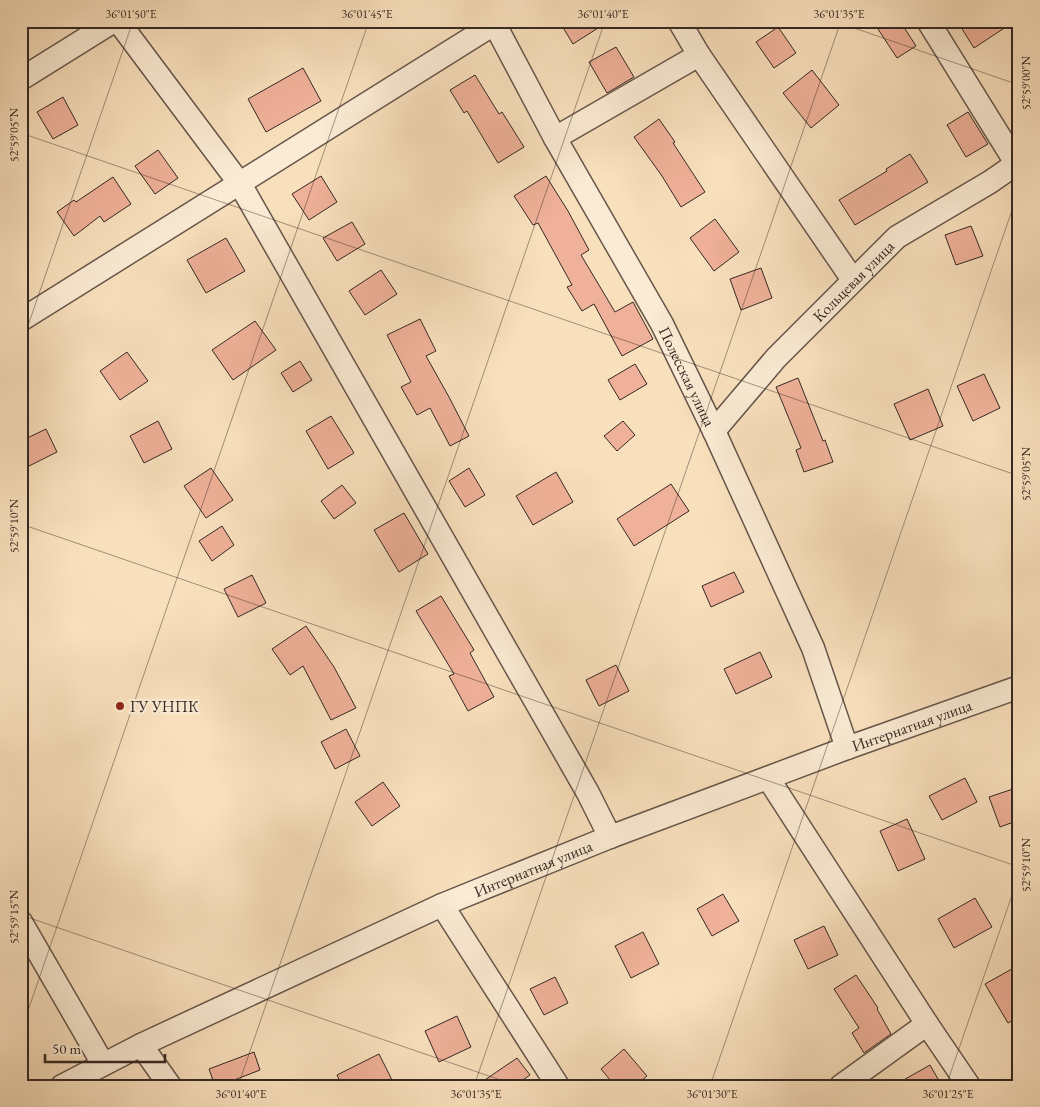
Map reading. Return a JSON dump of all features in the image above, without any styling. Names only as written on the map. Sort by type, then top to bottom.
[{"type":"street","points":[[679,21],[699,55],[853,280]]},
{"type":"street","points":[[928,21],[1017,163]]},
{"type":"street","points":[[21,79],[110,23],[240,184],[588,793],[610,837]]},
{"type":"street","points":[[21,320],[240,184],[493,23]]},
{"type":"street","name":"Полесская улица","points":[[493,23],[555,138],[662,324],[714,432],[813,648],[847,748]]},
{"type":"street","points":[[555,138],[699,55]]},
{"type":"street","name":"Кольцевая улица","points":[[714,432],[776,358],[897,237],[990,182],[1017,163]]},
{"type":"street","name":"Интернатная улица","points":[[62,1086],[141,1045],[442,905],[610,837],[847,748],[1019,687]]},
{"type":"street","points":[[768,778],[969,1086]]},
{"type":"street","points":[[442,905],[558,1086]]},
{"type":"street","points":[[21,922],[103,1064]]},
{"type":"street","points":[[841,1086],[927,1024]]},
{"type":"street","points":[[141,1045],[170,1086]]},
{"type":"building","points":[[559,21],[609,21],[573,44]]},
{"type":"building","points":[[882,21],[900,21],[916,46],[897,58],[876,26]]},
{"type":"building","points":[[957,21],[1015,21],[974,48]]},
{"type":"building","points":[[778,27],[796,53],[774,68],[756,42]]},
{"type":"building","points":[[616,47],[634,77],[607,93],[589,62]]},
{"type":"building","points":[[303,68],[321,101],[266,132],[248,99]]},
{"type":"building","points":[[812,70],[839,105],[811,128],[783,93]]},
{"type":"building","points":[[475,75],[499,114],[502,112],[524,147],[498,163],[467,111],[464,113],[450,90]]},
{"type":"building","points":[[63,97],[78,125],[53,139],[37,112]]},
{"type":"building","points":[[968,112],[988,144],[966,157],[947,125]]},
{"type":"building","points":[[659,119],[705,192],[681,207],[662,176],[634,137]]},
{"type":"building","points":[[158,150],[178,178],[155,194],[135,166]]},
{"type":"building","points":[[910,154],[928,182],[855,225],[839,200],[887,171],[886,169]]},
{"type":"building","points":[[321,176],[337,202],[309,220],[292,194]]},
{"type":"building","points":[[546,176],[589,250],[581,255],[615,312],[633,302],[653,339],[622,356],[594,304],[582,311],[567,287],[572,285],[538,223],[533,225],[514,196]]},
{"type":"building","points":[[113,177],[131,204],[104,222],[100,216],[74,236],[57,212],[74,200],[76,202]]},
{"type":"building","points":[[715,219],[739,252],[714,271],[690,238]]},
{"type":"building","points":[[352,222],[365,244],[337,261],[323,238]]},
{"type":"building","points":[[971,226],[983,256],[956,265],[945,235]]},
{"type":"building","points":[[226,238],[245,271],[206,293],[187,260]]},
{"type":"building","points":[[761,268],[772,298],[741,310],[730,279]]},
{"type":"building","points":[[381,270],[397,294],[365,315],[349,291]]},
{"type":"building","points":[[420,319],[436,351],[426,356],[469,436],[450,446],[430,408],[417,415],[401,387],[411,382],[387,335]]},
{"type":"building","points":[[255,321],[276,350],[233,380],[212,350]]},
{"type":"building","points":[[127,352],[148,381],[120,400],[100,371]]},
{"type":"building","points":[[300,361],[312,380],[293,392],[281,373]]},
{"type":"building","points":[[635,364],[647,384],[620,400],[608,380]]},
{"type":"building","points":[[984,374],[1000,408],[973,421],[957,386]]},
{"type":"building","points":[[798,378],[833,462],[804,472],[796,450],[801,448],[776,387]]},
{"type":"building","points":[[928,389],[943,426],[910,440],[894,404]]},
{"type":"building","points":[[331,416],[354,453],[328,469],[306,431]]},
{"type":"building","points":[[158,421],[172,449],[144,463],[130,436]]},
{"type":"building","points":[[623,421],[635,435],[617,451],[604,436]]},
{"type":"building","points":[[46,429],[57,452],[29,466],[21,450],[21,441]]},
{"type":"building","points":[[211,468],[233,500],[206,518],[184,486]]},
{"type":"building","points":[[469,468],[485,495],[465,507],[449,481]]},
{"type":"building","points":[[556,472],[573,502],[533,525],[516,496]]},
{"type":"building","points":[[671,484],[689,511],[634,546],[617,519]]},
{"type":"building","points":[[342,485],[356,503],[334,519],[321,501]]},
{"type":"building","points":[[404,513],[428,554],[399,572],[374,530]]},
{"type":"building","points":[[222,526],[234,545],[212,561],[199,541]]},
{"type":"building","points":[[734,572],[744,592],[711,607],[702,586]]},
{"type":"building","points":[[252,575],[266,603],[238,617],[224,589]]},
{"type":"building","points":[[441,596],[474,650],[470,653],[494,697],[468,711],[449,676],[454,674],[416,611]]},
{"type":"building","points":[[306,626],[334,667],[356,708],[331,720],[303,666],[290,675],[272,649]]},
{"type":"building","points":[[760,652],[772,677],[736,694],[724,669]]},
{"type":"building","points":[[616,665],[629,691],[599,706],[586,680]]},
{"type":"building","points":[[346,729],[360,756],[335,769],[321,742]]},
{"type":"building","points":[[965,778],[977,802],[942,820],[929,796]]},
{"type":"building","points":[[383,782],[400,806],[372,826],[355,802]]},
{"type":"building","points":[[1019,787],[1019,820],[1000,827],[989,797]]},
{"type":"building","points":[[907,819],[925,859],[898,871],[880,831]]},
{"type":"building","points":[[723,894],[739,921],[712,936],[697,909]]},
{"type":"building","points":[[975,898],[992,927],[954,948],[938,919]]},
{"type":"building","points":[[824,926],[838,955],[808,969],[794,940]]},
{"type":"building","points":[[643,932],[659,964],[631,978],[615,946]]},
{"type":"building","points":[[1019,965],[1019,1017],[1008,1023],[985,984]]},
{"type":"building","points":[[856,975],[878,1008],[891,1034],[864,1053],[852,1033],[859,1028],[834,989]]},
{"type":"building","points":[[555,977],[568,1003],[544,1015],[530,989]]},
{"type":"building","points":[[457,1016],[471,1047],[439,1062],[425,1031]]},
{"type":"building","points":[[624,1049],[647,1076],[635,1086],[615,1086],[601,1069]]},
{"type":"building","points":[[254,1052],[260,1070],[215,1086],[209,1069]]},
{"type":"building","points":[[379,1054],[395,1086],[342,1086],[337,1075]]},
{"type":"building","points":[[517,1058],[530,1075],[514,1086],[476,1086]]},
{"type":"building","points":[[930,1065],[942,1086],[893,1086]]},
{"type":"place","name":"ГУ УНПК","points":[[120,706]]}]
